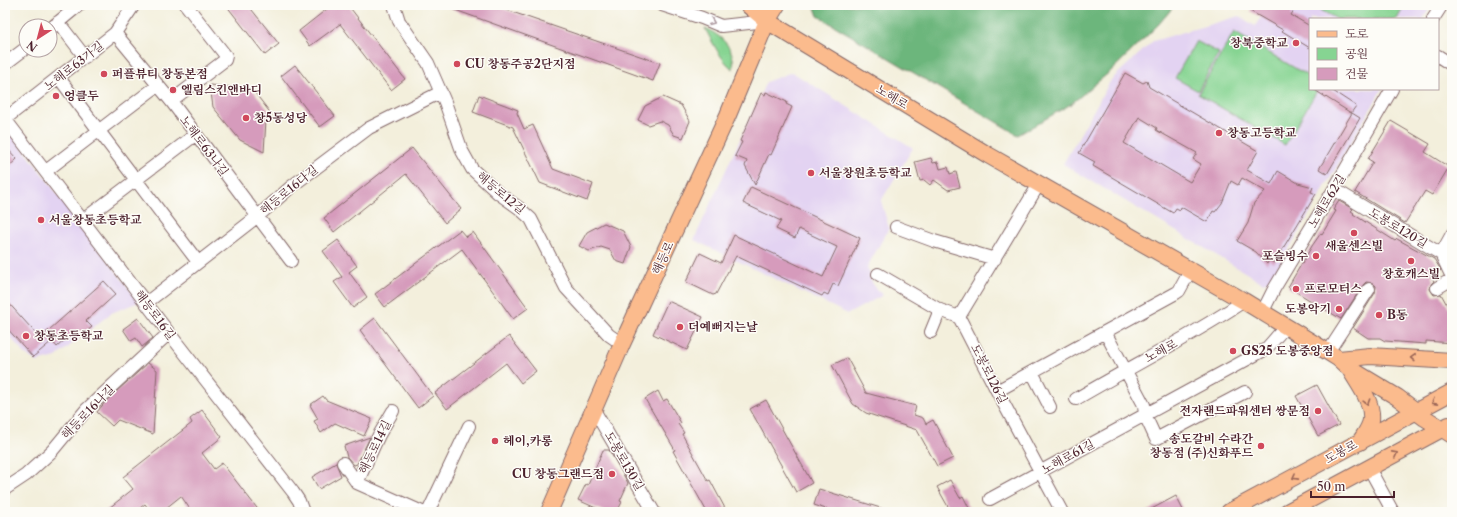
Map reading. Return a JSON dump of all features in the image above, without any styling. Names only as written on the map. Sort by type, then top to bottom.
[{"type":"main road","name":"노해로","points":[[748,5],[767,21],[1039,184],[1286,326],[1397,397],[1416,411],[1449,429]]},
{"type":"main road","name":"해등로","points":[[549,512],[622,344],[728,115],[767,21],[777,5]]},
{"type":"main road","points":[[1360,442],[1368,429],[1371,419],[1370,410],[1365,395],[1339,360],[1370,356],[1452,361]]},
{"type":"main road","name":"도봉로","points":[[1229,512],[1452,392]]},
{"type":"main road","points":[[1287,512],[1369,468],[1449,429]]},
{"type":"street","points":[[58,23],[79,5]]},
{"type":"street","name":"노해로63가길","points":[[5,119],[115,34],[134,5]]},
{"type":"street","points":[[171,101],[225,60],[226,56],[186,5]]},
{"type":"street","name":"해등로12길","points":[[394,5],[399,21],[428,63],[441,92],[462,150],[472,169],[498,193],[519,208],[531,219],[566,288],[609,335],[622,344]]},
{"type":"street","points":[[662,5],[687,9],[702,18],[722,26],[767,21]]},
{"type":"street","points":[[1434,18],[1442,5]]},
{"type":"street","points":[[58,30],[85,57]]},
{"type":"street","name":"노해로63나길","points":[[115,34],[171,101],[291,261]]},
{"type":"street","points":[[5,64],[18,54]]},
{"type":"street","points":[[1439,57],[1452,65]]},
{"type":"street","points":[[60,78],[135,180],[198,262]]},
{"type":"street","points":[[46,171],[157,86]]},
{"type":"street","name":"노해로62길","points":[[1262,313],[1391,90]]},
{"type":"street","name":"해등로16다길","points":[[146,303],[258,216],[292,186],[370,128],[398,112],[441,92]]},
{"type":"street","name":"해등로16길","points":[[5,119],[293,492],[304,512]]},
{"type":"street","points":[[83,220],[195,135]]},
{"type":"street","points":[[878,274],[940,310],[960,317],[1039,184]]},
{"type":"street","name":"도봉로120길","points":[[1334,190],[1441,254],[1452,278],[1437,288]]},
{"type":"street","points":[[896,227],[934,241],[995,259]]},
{"type":"street","points":[[1441,254],[1452,234]]},
{"type":"street","points":[[1441,254],[1452,248]]},
{"type":"street","points":[[997,391],[1176,293],[1190,271]]},
{"type":"street","points":[[1339,360],[1369,289]]},
{"type":"street","name":"노해로","points":[[1076,400],[1126,370],[1196,332],[1244,302]]},
{"type":"street","points":[[931,332],[940,310]]},
{"type":"street","name":"도봉로126길","points":[[960,317],[997,391],[1042,472],[1062,512]]},
{"type":"street","name":"노해로61길","points":[[990,499],[1266,349],[1286,326]]},
{"type":"street","points":[[1106,332],[1144,405],[1145,415],[1156,439],[1245,392]]},
{"type":"street","name":"해등로16나길","points":[[5,489],[26,475],[52,451],[86,410],[169,333]]},
{"type":"street","points":[[1032,372],[1050,407]]},
{"type":"street","name":"도봉로130길","points":[[594,410],[654,512]]},
{"type":"street","name":"해등로14길","points":[[357,483],[379,435],[393,411]]},
{"type":"street","points":[[428,512],[469,426]]},
{"type":"street","name":"해등로14길","points":[[343,463],[357,483],[422,512]]},
{"type":"street","points":[[1369,468],[1393,512]]},
{"type":"shaded area","name":"창동고등학교","points":[[1269,5],[1432,5],[1424,18],[1309,18],[1309,90],[1381,90],[1271,280],[1263,283],[1063,164],[1111,80],[1153,41],[1239,16],[1255,26]]},
{"type":"shaded area","name":"서울창원초등학교","points":[[792,72],[913,148],[881,201],[889,228],[867,267],[875,288],[883,295],[848,314],[694,240],[766,82]]},
{"type":"shaded area","name":"서울창동초등학교","points":[[9,130],[139,302],[111,313],[56,357],[37,362],[25,354],[5,331],[5,131]]},
{"type":"green space","points":[[814,5],[1175,5],[1158,25],[1111,71],[1071,104],[1018,135],[818,16]]},
{"type":"green space","points":[[1316,5],[1405,5],[1398,18],[1335,18],[1315,7]]},
{"type":"green space","points":[[705,28],[722,39],[730,49],[733,69],[721,56]]},
{"type":"green space","points":[[1234,32],[1309,76],[1309,90],[1317,90],[1285,145],[1198,94]]},
{"type":"green space","points":[[1196,41],[1219,53],[1198,91],[1175,78]]},
{"type":"building","points":[[226,5],[248,5],[279,44],[265,55]]},
{"type":"building","points":[[332,5],[348,5],[405,79],[391,90],[340,24],[310,46],[299,31]]},
{"type":"building","points":[[444,5],[492,5],[660,63],[653,81]]},
{"type":"building","points":[[1254,5],[1297,5],[1291,15],[1309,25],[1309,47],[1282,31],[1283,30],[1250,11]]},
{"type":"building","points":[[295,65],[335,116],[320,127],[281,76]]},
{"type":"building","points":[[1125,73],[1143,83],[1147,81],[1149,87],[1258,151],[1247,170],[1271,184],[1278,171],[1298,183],[1313,187],[1311,192],[1316,194],[1274,263],[1269,260],[1267,264],[1256,252],[1237,241],[1248,223],[1254,203],[1265,191],[1242,178],[1238,185],[1231,181],[1222,203],[1215,212],[1213,211],[1207,222],[1181,207],[1180,210],[1176,208],[1173,213],[1093,166],[1095,162],[1079,153]],"holes":[[[1139,117],[1157,128],[1156,130],[1197,153],[1193,159],[1201,164],[1190,182],[1124,143]]]},
{"type":"building","name":"창5동성당","points":[[210,85],[252,89],[272,115],[266,120],[264,152],[240,140],[213,107]]},
{"type":"building","points":[[1315,90],[1332,90],[1356,106],[1351,113]]},
{"type":"building","points":[[766,92],[787,102],[786,104],[792,107],[771,155],[769,154],[755,185],[745,166],[747,161],[735,156],[761,93],[765,95]]},
{"type":"building","points":[[479,95],[518,110],[517,113],[524,129],[533,125],[553,169],[593,184],[587,201],[540,183],[513,127],[473,112]]},
{"type":"building","points":[[663,97],[681,105],[690,121],[683,138],[674,135],[668,125],[660,121],[648,125],[638,120],[645,106]]},
{"type":"building","points":[[1352,113],[1360,118],[1327,174],[1319,169]]},
{"type":"building","points":[[1391,121],[1430,144],[1425,152],[1449,167],[1432,195],[1425,191],[1405,223],[1355,192],[1373,162],[1368,159]]},
{"type":"building","points":[[5,146],[17,159],[5,170]]},
{"type":"building","points":[[412,148],[461,209],[445,223],[406,174],[334,232],[324,218]]},
{"type":"building","points":[[931,158],[933,163],[938,162],[940,169],[948,167],[950,174],[956,172],[960,187],[948,190],[934,180],[930,185],[924,180],[920,181],[915,162]]},
{"type":"building","points":[[751,187],[860,238],[838,286],[833,284],[828,295],[824,293],[822,296],[736,256],[716,294],[713,295],[686,282],[700,253],[721,263],[734,235],[823,277],[837,247],[799,229],[795,238],[776,229],[781,221],[743,203]]},
{"type":"building","points":[[1339,201],[1353,209],[1351,211],[1354,213],[1353,214],[1395,241],[1397,239],[1434,259],[1441,270],[1431,276],[1434,281],[1431,284],[1430,289],[1434,295],[1441,294],[1452,314],[1452,343],[1426,341],[1426,344],[1385,341],[1380,338],[1368,338],[1353,328],[1375,293],[1376,286],[1373,283],[1366,282],[1363,285],[1341,319],[1288,287],[1312,246],[1321,233],[1322,234],[1336,211],[1333,210]]},
{"type":"building","points":[[604,223],[623,231],[631,247],[625,264],[616,261],[610,250],[601,247],[589,251],[579,246],[587,232]]},
{"type":"building","points":[[460,230],[466,237],[473,232],[528,308],[513,319],[462,249],[385,307],[375,294]]},
{"type":"building","points":[[338,240],[357,266],[349,272],[367,297],[353,308],[334,282],[342,277],[323,251]]},
{"type":"building","points":[[104,281],[116,294],[86,321],[92,327],[80,337],[75,331],[57,347],[52,341],[33,357],[5,326],[5,299],[40,338]]},
{"type":"building","points":[[668,301],[703,317],[687,350],[653,334]]},
{"type":"building","points":[[138,318],[153,338],[142,347],[136,338],[131,341],[123,329]]},
{"type":"building","points":[[375,318],[433,396],[418,408],[360,330]]},
{"type":"building","points":[[509,336],[536,371],[521,383],[506,363],[447,409],[435,393]]},
{"type":"building","points":[[847,358],[866,393],[916,406],[914,415],[923,418],[926,424],[933,420],[953,458],[937,466],[917,430],[866,413],[853,404],[832,365]]},
{"type":"building","points":[[148,363],[157,370],[153,434],[118,420],[112,426],[97,412],[107,400]]},
{"type":"building","name":"전자랜드파워센터 쌍문점","points":[[1317,385],[1339,425],[1318,436],[1296,396]]},
{"type":"building","points":[[658,391],[663,401],[667,399],[681,423],[678,424],[684,433],[682,434],[708,481],[710,480],[727,512],[707,512],[673,451],[675,450],[645,399]]},
{"type":"building","points":[[323,396],[326,400],[372,419],[364,436],[335,423],[321,433],[314,421],[318,419],[310,405]]},
{"type":"building","points":[[766,400],[812,483],[796,492],[750,409]]},
{"type":"building","points":[[202,410],[222,437],[202,453],[214,469],[222,463],[260,512],[192,512],[181,496],[161,512],[151,512],[145,504],[135,512],[104,512],[133,489],[123,477],[192,423],[190,419]]},
{"type":"building","points":[[370,437],[357,464],[354,465],[347,457],[344,446]]},
{"type":"building","points":[[603,450],[609,450],[628,483],[617,512],[605,512],[578,500],[586,484],[588,485]]},
{"type":"building","points":[[336,463],[341,476],[319,489],[312,477]]},
{"type":"building","points":[[950,480],[960,498],[963,496],[971,512],[951,512],[937,487]]},
{"type":"building","points":[[819,489],[887,510],[887,512],[835,512],[814,505]]},
{"type":"building","points":[[1176,496],[1184,512],[1146,512]]},
{"type":"place","name":"창북중학교","points":[[1296,43]]},
{"type":"place","name":"CU 창동주공2단지점","points":[[457,64]]},
{"type":"place","name":"퍼플뷰티 창동본점","points":[[104,74]]},
{"type":"place","name":"엘림스킨앤바디","points":[[173,90]]},
{"type":"place","name":"엉클두","points":[[56,96]]},
{"type":"place","name":"창5동성당","points":[[246,118]]},
{"type":"place","name":"창동고등학교","points":[[1219,133]]},
{"type":"place","name":"서울창원초등학교","points":[[811,173]]},
{"type":"place","name":"서울창동초등학교","points":[[41,220]]},
{"type":"place","name":"새울센스빌","points":[[1354,233]]},
{"type":"place","name":"포슬빙수","points":[[1316,256]]},
{"type":"place","name":"창호캐스빌","points":[[1411,261]]},
{"type":"place","name":"프로모터스","points":[[1296,289]]},
{"type":"place","name":"도봉악기","points":[[1339,309]]},
{"type":"place","name":"B동","points":[[1379,315]]},
{"type":"place","name":"더예뻐지는날","points":[[680,327]]},
{"type":"place","name":"창동초등학교","points":[[26,336]]},
{"type":"place","name":"GS25 도봉중앙점","points":[[1233,351]]},
{"type":"place","name":"전자랜드파워센터 쌍문점","points":[[1318,411]]},
{"type":"place","name":"헤이,카롱","points":[[495,441]]},
{"type":"place","name":"송도갈비 수라간 창동점 (주)신화푸드","points":[[1261,446]]},
{"type":"place","name":"CU 창동그랜드점","points":[[612,474]]}]
